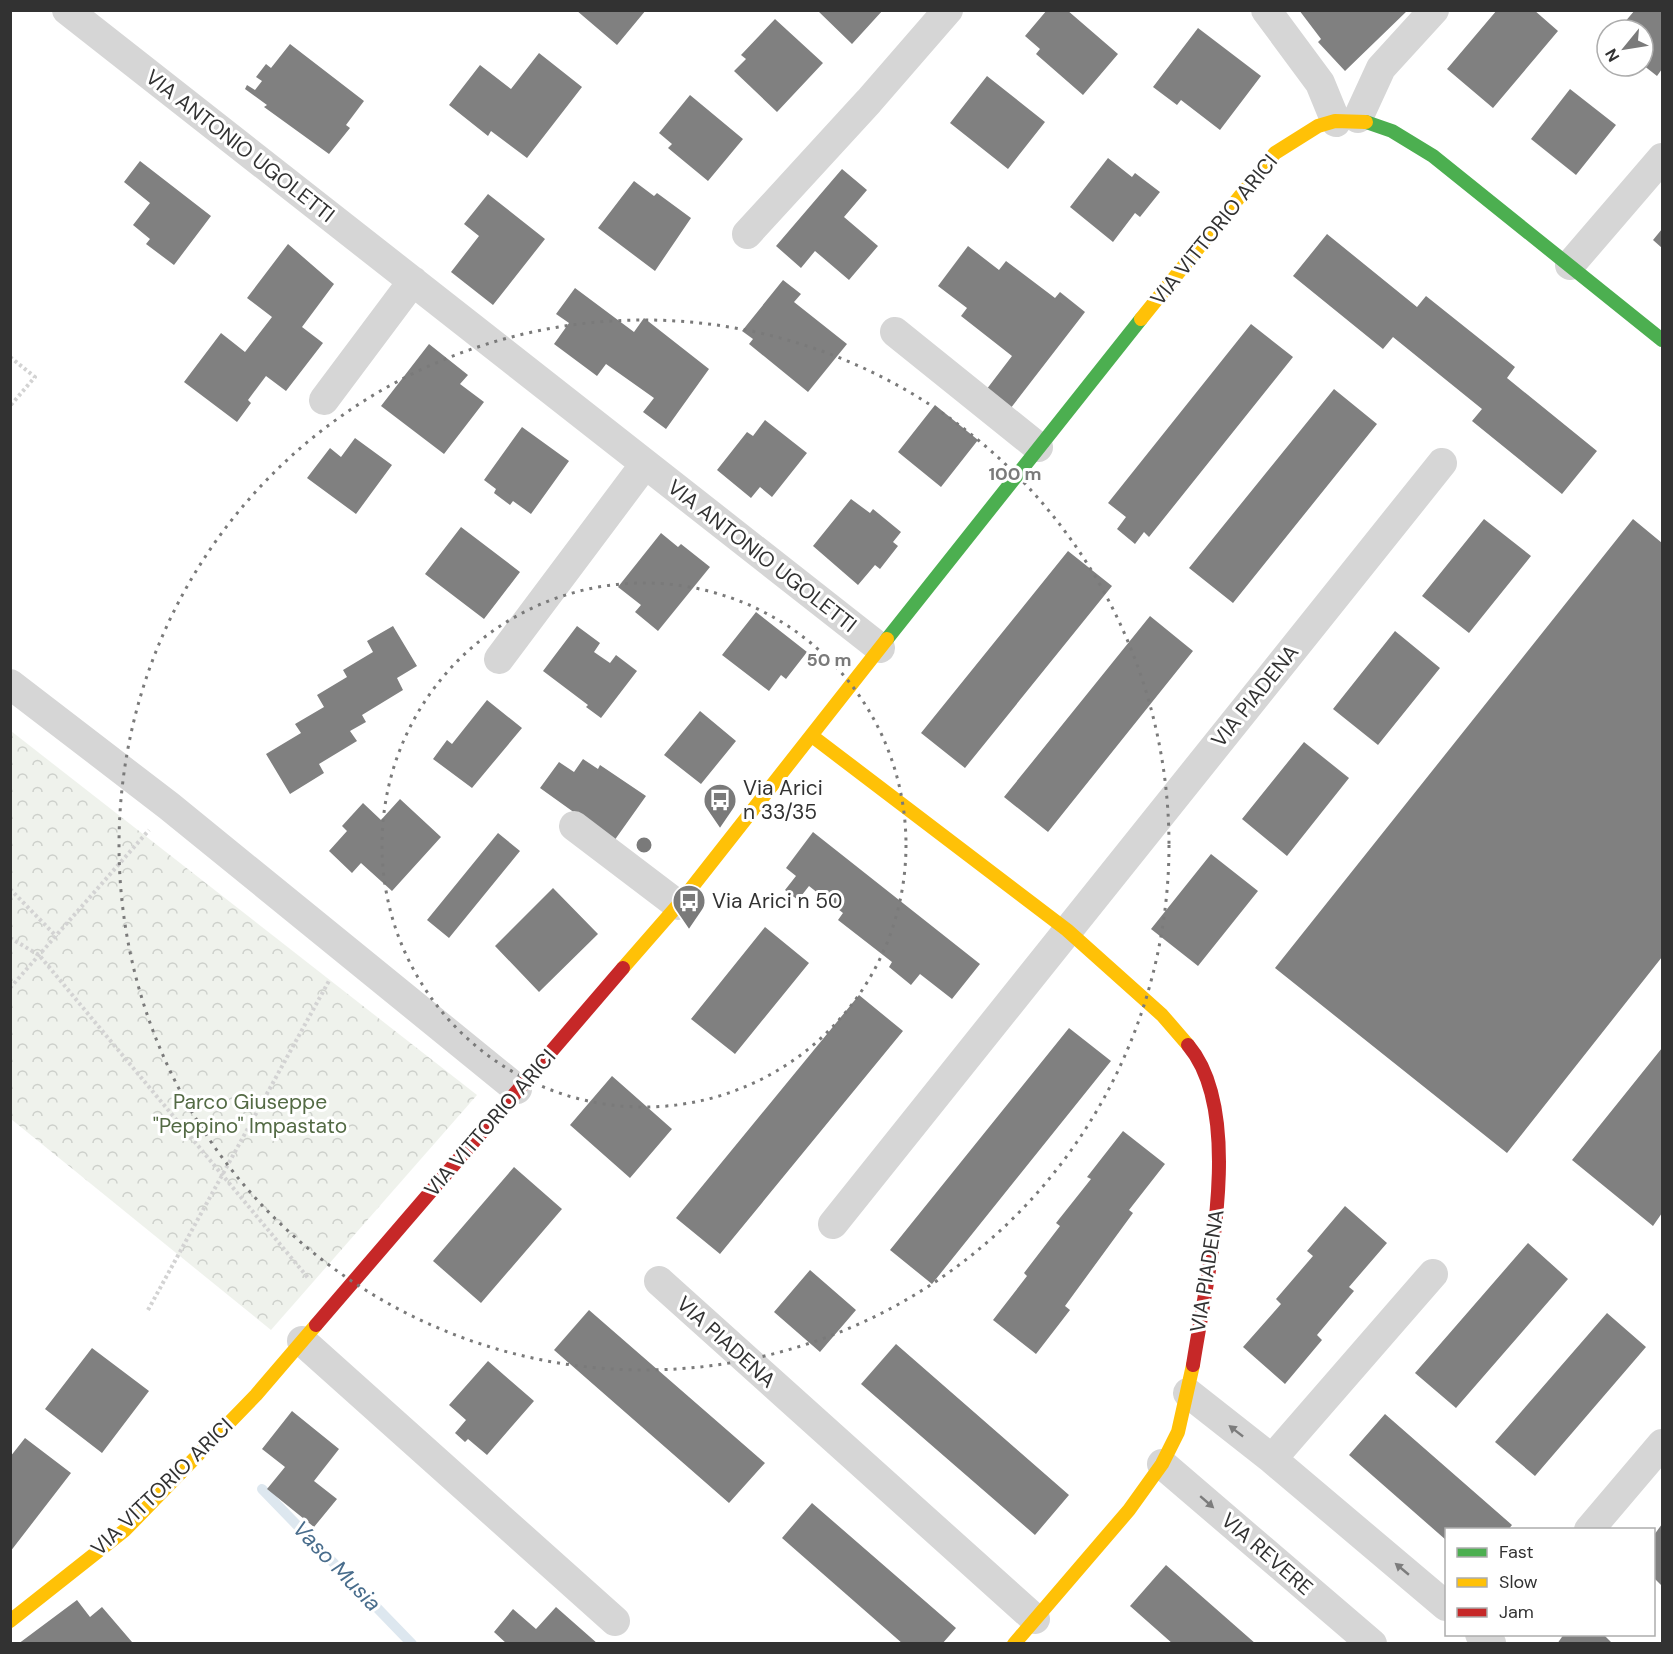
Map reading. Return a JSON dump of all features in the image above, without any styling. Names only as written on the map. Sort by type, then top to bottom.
[{"type":"street","name":"VIA ANTONIO UGOLETTI","points":[[67,10],[880,648]]},
{"type":"street","points":[[747,234],[870,101],[948,10]]},
{"type":"street","points":[[1266,10],[1347,120],[1396,132],[1433,156],[1662,340]]},
{"type":"street","points":[[1347,120],[1381,68],[1434,10]]},
{"type":"street","name":"VIA VITTORIO ARICI","points":[[10,1621],[124,1530],[256,1395],[678,905],[1038,447],[1275,153],[1317,126],[1347,120]]},
{"type":"street","points":[[1570,265],[1662,158]]},
{"type":"street","points":[[324,400],[413,281]]},
{"type":"street","points":[[895,332],[1038,447]]},
{"type":"street","name":"VIA PIADENA","points":[[833,1224],[1442,463]]},
{"type":"street","points":[[499,658],[645,465]]},
{"type":"street","points":[[10,684],[169,806],[518,1089]]},
{"type":"street","name":"VIA PIADENA","points":[[812,736],[1067,930],[1162,1015],[1197,1056],[1214,1106],[1221,1160],[1216,1217],[1188,1393],[1178,1432],[1162,1464],[1129,1510],[1014,1644]]},
{"type":"street","points":[[574,826],[678,905]]},
{"type":"street","points":[[1272,1459],[1433,1274]]},
{"type":"street","name":"VIA PIADENA","points":[[659,1281],[1035,1619]]},
{"type":"street","points":[[302,1341],[615,1621]]},
{"type":"street","points":[[1188,1393],[1272,1459],[1445,1605]]},
{"type":"street","points":[[1591,1528],[1662,1444]]},
{"type":"street","name":"VIA REVERE","points":[[1162,1464],[1372,1644]]},
{"type":"path","points":[[10,357],[34,376],[10,406]]},
{"type":"path","points":[[10,988],[57,937],[169,806]]},
{"type":"path","points":[[10,889],[57,937]]},
{"type":"path","points":[[10,938],[39,955],[312,1283],[329,1311]]},
{"type":"path","points":[[148,1310],[347,950]]},
{"type":"green space","name":"Parco Giuseppe \"Peppino\" Impastato","points":[[11,731],[477,1095],[271,1330],[11,1119]]},
{"type":"building","points":[[576,10],[646,10],[617,45]]},
{"type":"building","points":[[817,10],[883,10],[852,44]]},
{"type":"building","points":[[1047,10],[1067,10],[1118,54],[1083,95],[1036,54],[1040,49],[1025,36]]},
{"type":"building","points":[[1299,10],[1408,10],[1345,71],[1318,42],[1321,39]]},
{"type":"building","points":[[1497,10],[1534,10],[1558,31],[1493,108],[1447,69]]},
{"type":"building","points":[[1635,10],[1662,10],[1662,69],[1657,76],[1655,74],[1655,18],[1628,18]]},
{"type":"building","points":[[775,19],[823,63],[777,112],[734,71],[746,59],[741,55]]},
{"type":"building","points":[[1198,28],[1261,76],[1220,130],[1181,100],[1177,105],[1153,87]]},
{"type":"building","points":[[290,44],[364,101],[346,125],[350,128],[329,154],[264,107],[267,105],[245,89],[247,85],[255,90],[262,81],[256,77],[266,64],[271,68]]},
{"type":"building","points":[[539,53],[582,87],[527,158],[491,131],[488,136],[449,105],[480,65],[511,89]]},
{"type":"building","points":[[987,76],[1045,122],[1008,169],[950,123]]},
{"type":"building","points":[[1570,89],[1616,125],[1576,175],[1531,139]]},
{"type":"building","points":[[690,95],[743,139],[708,181],[668,148],[672,144],[659,133]]},
{"type":"building","points":[[1108,158],[1132,177],[1135,173],[1160,192],[1140,217],[1135,213],[1113,242],[1070,207]]},
{"type":"building","points":[[140,161],[211,216],[174,265],[146,244],[150,239],[133,225],[150,203],[124,182]]},
{"type":"building","points":[[842,169],[867,190],[844,217],[878,246],[849,280],[815,251],[801,268],[776,246]]},
{"type":"building","points":[[634,181],[654,196],[657,193],[691,218],[655,271],[598,228]]},
{"type":"building","points":[[488,194],[545,239],[493,305],[451,272],[479,236],[464,224]]},
{"type":"building","points":[[1662,229],[1662,248],[1653,240]]},
{"type":"building","points":[[1327,234],[1417,307],[1426,296],[1515,367],[1507,378],[1597,451],[1562,494],[1472,421],[1482,409],[1393,337],[1383,349],[1293,276]]},
{"type":"building","points":[[288,244],[334,284],[302,327],[323,343],[286,391],[266,376],[248,400],[251,403],[237,422],[184,382],[221,333],[245,352],[272,317],[247,298]]},
{"type":"building","points":[[968,246],[999,270],[1006,261],[1055,298],[1060,292],[1085,312],[1007,413],[983,394],[1012,356],[961,316],[967,308],[938,286]]},
{"type":"building","points":[[783,280],[801,294],[794,302],[847,344],[808,392],[749,344],[753,339],[742,331]]},
{"type":"building","points":[[575,288],[634,332],[644,318],[709,369],[666,429],[643,412],[654,398],[606,364],[597,376],[554,344],[569,323],[556,314]]},
{"type":"building","points":[[1251,324],[1293,357],[1149,537],[1144,532],[1135,544],[1117,529],[1126,517],[1108,503]]},
{"type":"building","points":[[429,344],[468,375],[460,384],[484,402],[444,454],[381,406]]},
{"type":"building","points":[[1334,389],[1377,424],[1233,603],[1189,568]]},
{"type":"building","points":[[935,405],[978,440],[941,487],[898,452]]},
{"type":"building","points":[[765,420],[807,453],[772,497],[760,487],[751,498],[717,470],[747,432],[753,436]]},
{"type":"building","points":[[522,427],[569,461],[531,514],[513,501],[510,505],[494,493],[496,489],[484,480]]},
{"type":"building","points":[[355,438],[392,465],[356,514],[307,478],[330,448],[341,457]]},
{"type":"building","points":[[851,499],[870,513],[873,509],[901,532],[893,542],[898,546],[880,569],[875,565],[858,585],[813,546]]},
{"type":"building","points":[[1484,519],[1531,556],[1469,633],[1422,596]]},
{"type":"building","points":[[1633,519],[1662,543],[1662,957],[1507,1153],[1275,968]]},
{"type":"building","points":[[461,527],[520,572],[484,619],[425,574]]},
{"type":"building","points":[[661,533],[678,547],[681,544],[710,567],[658,631],[635,612],[641,605],[618,587]]},
{"type":"building","points":[[1068,551],[1112,586],[965,768],[921,733]]},
{"type":"building","points":[[756,612],[807,652],[786,679],[781,675],[769,691],[722,655]]},
{"type":"building","points":[[1150,616],[1193,651],[1048,832],[1004,797]]},
{"type":"building","points":[[393,626],[417,666],[397,678],[403,690],[362,715],[366,722],[350,731],[357,741],[319,764],[324,773],[290,794],[266,754],[301,733],[295,724],[324,707],[317,695],[347,677],[343,670],[373,652],[367,641]]},
{"type":"building","points":[[577,626],[600,643],[594,652],[610,663],[616,655],[637,671],[601,718],[586,707],[588,705],[543,671]]},
{"type":"building","points":[[1395,631],[1440,668],[1378,745],[1333,709]]},
{"type":"building","points":[[487,700],[522,728],[472,788],[433,759],[447,740],[452,744]]},
{"type":"building","points":[[700,711],[736,741],[701,784],[664,755]]},
{"type":"building","points":[[1304,742],[1349,778],[1287,856],[1242,819]]},
{"type":"building","points":[[583,759],[598,769],[600,765],[646,796],[614,841],[540,788],[559,762],[574,772]]},
{"type":"building","points":[[400,799],[441,837],[392,891],[361,863],[352,873],[329,851],[347,831],[342,826],[363,803],[381,820]]},
{"type":"building","points":[[813,832],[980,964],[952,999],[920,974],[911,985],[889,967],[892,962],[838,920],[843,913],[809,886],[798,900],[785,890],[796,876],[786,868]]},
{"type":"building","points":[[498,833],[520,851],[449,938],[427,920]]},
{"type":"building","points":[[1211,854],[1258,891],[1198,966],[1151,929]]},
{"type":"building","points":[[553,888],[598,934],[539,992],[495,946]]},
{"type":"building","points":[[765,927],[809,963],[735,1054],[691,1019]]},
{"type":"building","points":[[859,995],[903,1031],[720,1254],[676,1218]]},
{"type":"building","points":[[1069,1028],[1111,1061],[932,1284],[890,1250]]},
{"type":"building","points":[[1662,1048],[1662,1213],[1653,1226],[1572,1160]]},
{"type":"building","points":[[612,1076],[672,1129],[630,1178],[570,1125]]},
{"type":"building","points":[[1123,1131],[1165,1164],[1129,1210],[1133,1213],[1065,1306],[1070,1310],[1036,1354],[993,1320],[1027,1276],[1024,1273],[1060,1226],[1056,1223],[1091,1179],[1087,1177]]},
{"type":"building","points":[[514,1167],[562,1209],[481,1303],[433,1261]]},
{"type":"building","points":[[1345,1206],[1387,1243],[1349,1287],[1354,1291],[1317,1335],[1322,1340],[1285,1384],[1243,1347],[1281,1304],[1276,1299],[1313,1256],[1307,1251]]},
{"type":"building","points":[[1528,1243],[1568,1279],[1456,1408],[1415,1373]]},
{"type":"building","points":[[810,1270],[856,1310],[820,1352],[774,1312]]},
{"type":"building","points":[[589,1310],[765,1463],[729,1503],[554,1350]]},
{"type":"building","points":[[1607,1313],[1646,1347],[1535,1476],[1495,1442]]},
{"type":"building","points":[[896,1344],[1069,1495],[1035,1535],[861,1384]]},
{"type":"building","points":[[92,1348],[149,1391],[102,1453],[45,1409]]},
{"type":"building","points":[[488,1361],[534,1401],[487,1455],[468,1439],[465,1442],[455,1433],[466,1420],[449,1405]]},
{"type":"building","points":[[292,1411],[339,1449],[314,1481],[337,1499],[314,1527],[267,1489],[285,1467],[262,1449]]},
{"type":"building","points":[[1385,1414],[1512,1525],[1510,1528],[1445,1528],[1445,1539],[1349,1455]]},
{"type":"building","points":[[25,1438],[71,1473],[10,1552],[10,1457]]},
{"type":"building","points":[[812,1503],[956,1628],[942,1644],[903,1644],[782,1538]]},
{"type":"building","points":[[1662,1524],[1662,1586],[1655,1579],[1655,1534]]},
{"type":"building","points":[[1166,1565],[1256,1644],[1173,1644],[1130,1606]]},
{"type":"building","points":[[77,1600],[90,1617],[102,1607],[132,1642],[18,1644]]},
{"type":"building","points":[[556,1607],[598,1644],[507,1644],[494,1632],[513,1609],[536,1629]]},
{"type":"building","points":[[1563,1636],[1605,1636],[1613,1644],[1557,1644]]},
{"type":"waterway","name":"Vaso Musia","points":[[262,1489],[412,1644]]},
{"type":"traffic: fast","points":[[1366,122],[1392,131],[1433,156],[1662,340]]},
{"type":"traffic: fast","points":[[887,639],[1141,319]]},
{"type":"traffic: slow","points":[[1141,319],[1275,153],[1318,126],[1335,121],[1366,122]]},
{"type":"traffic: slow","points":[[623,968],[678,905],[887,639]]},
{"type":"traffic: slow","points":[[812,736],[1067,930],[1162,1015],[1188,1045]]},
{"type":"traffic: slow","points":[[10,1621],[125,1530],[256,1395],[316,1325]]},
{"type":"traffic: slow","points":[[1014,1644],[1129,1510],[1162,1464],[1178,1432],[1193,1365]]},
{"type":"traffic: jam","points":[[316,1325],[623,968]]},
{"type":"traffic: jam","points":[[1188,1045],[1206,1075],[1216,1113],[1219,1155],[1218,1199],[1213,1245],[1193,1365]]},
{"type":"place","name":"Via Arici n 33/35","points":[[720,829]]},
{"type":"place","name":"Via Arici n 50","points":[[689,930]]}]
